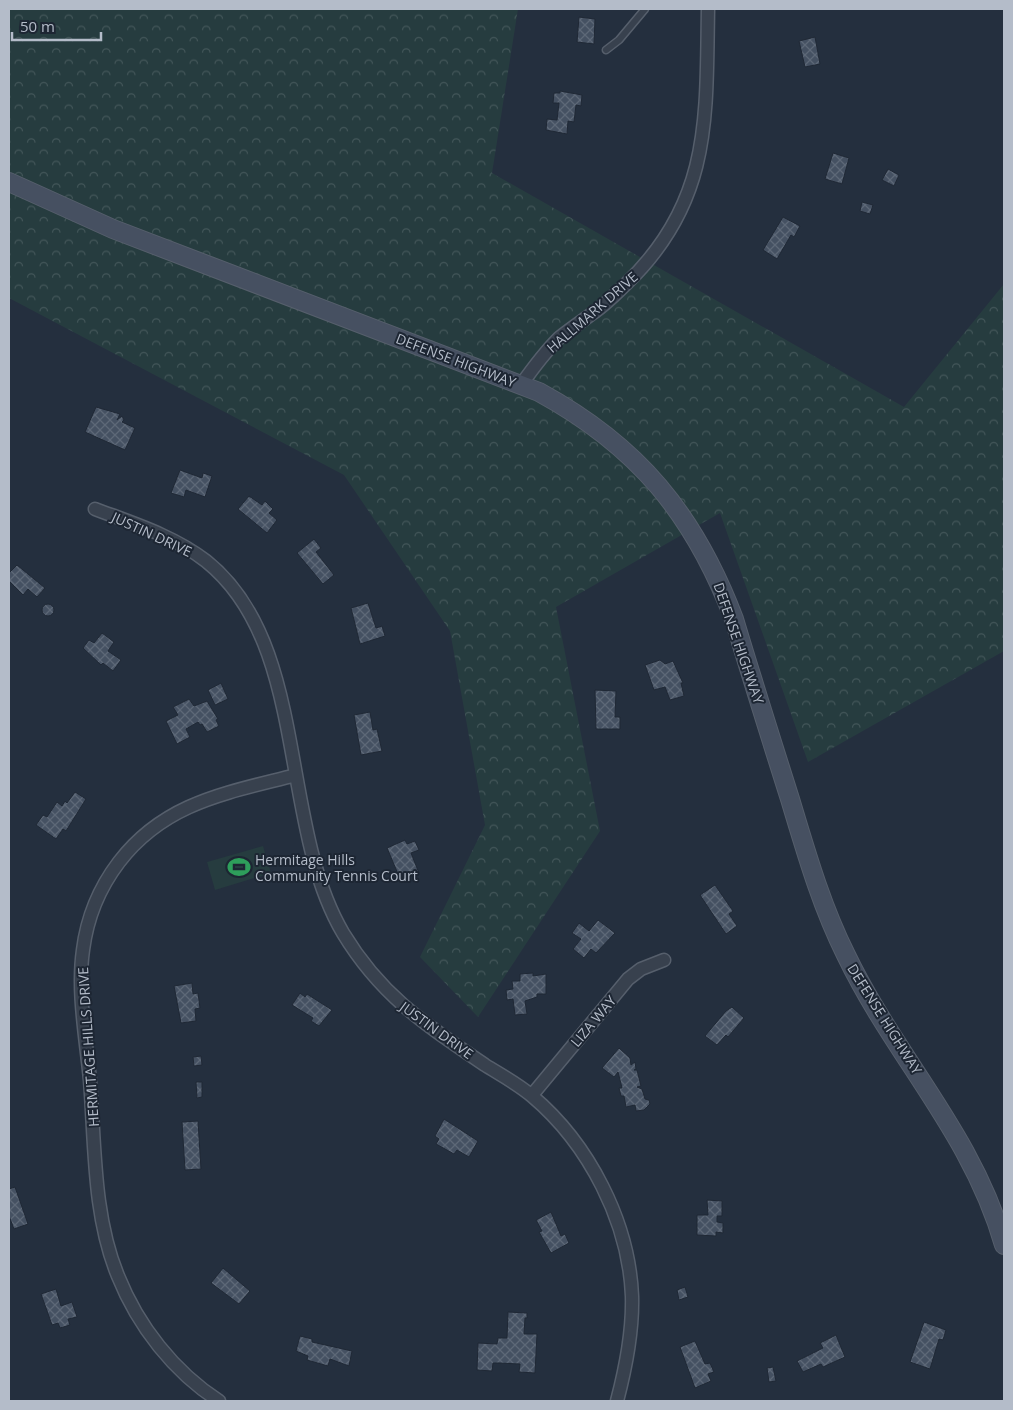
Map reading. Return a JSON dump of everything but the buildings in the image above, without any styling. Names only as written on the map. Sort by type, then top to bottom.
[{"type":"main road","name":"DEFENSE HIGHWAY","points":[[9,182],[113,229],[521,384],[576,414],[631,457],[670,499],[704,550],[734,619],[809,862],[845,954],[873,1006],[944,1113],[966,1151],[982,1185],[1004,1245]]},
{"type":"street","name":"HALLMARK DRIVE","points":[[521,384],[560,337],[596,312],[649,260],[683,206],[698,164],[703,138],[708,9]]},
{"type":"street","name":"JUSTIN DRIVE","points":[[94,509],[150,530],[185,547],[221,575],[239,595],[266,645],[320,881],[342,931],[378,982],[400,1004],[425,1024],[532,1095],[568,1134],[588,1161],[604,1188],[618,1222],[630,1273],[632,1301],[630,1343],[617,1401]]},
{"type":"street","name":"HERMITAGE HILLS DRIVE","points":[[219,1401],[195,1383],[174,1363],[153,1338],[128,1297],[111,1258],[103,1218],[97,1165],[82,993],[83,951],[92,914],[110,876],[132,846],[149,830],[172,814],[198,802],[296,775]]},
{"type":"street","name":"LIZA WAY","points":[[532,1095],[628,979],[641,969],[664,960]]},
{"type":"lane","points":[[606,50],[619,40],[644,9]]},
{"type":"green space","points":[[9,9],[518,9],[492,173],[904,407],[1004,284],[1004,651],[808,762],[720,513],[556,607],[600,831],[478,1017],[420,957],[485,825],[450,631],[344,475],[9,298]]},
{"type":"green space","name":"Hermitage Hills Community Tennis Court","points":[[263,846],[271,873],[215,890],[207,862]]},
{"type":"place","name":"Hermitage Hills Community Tennis Court","points":[[239,867]]}]
